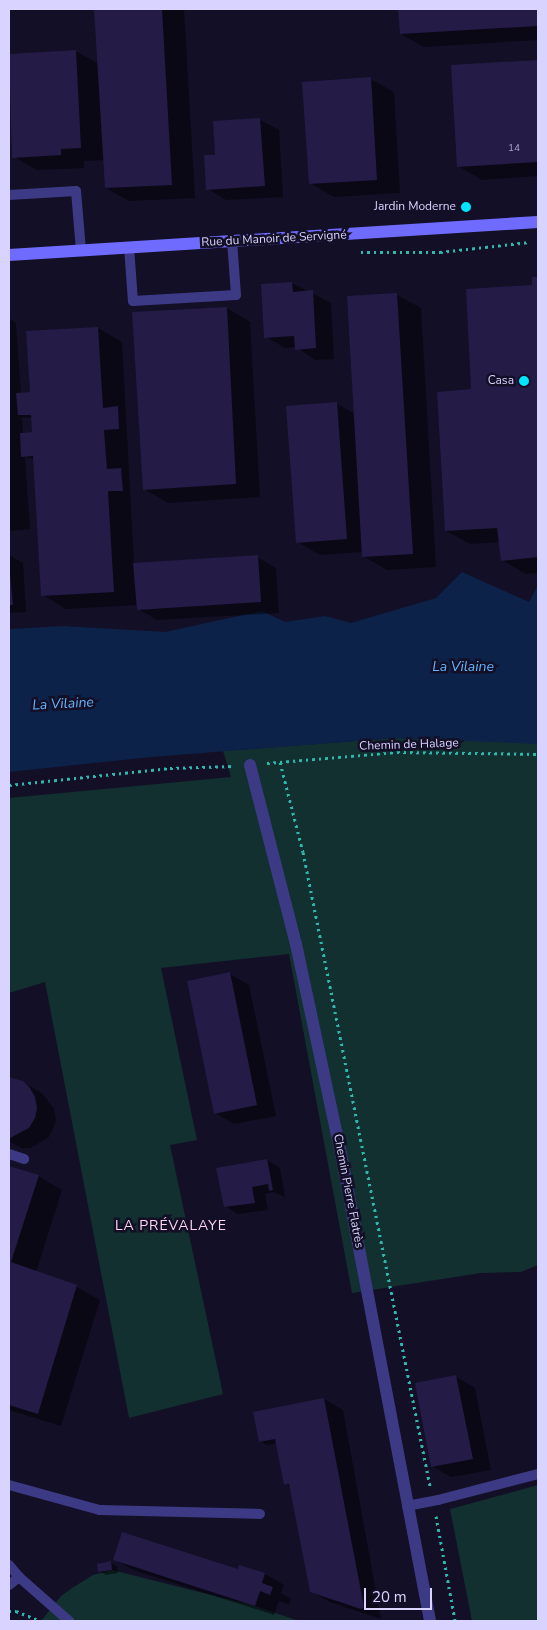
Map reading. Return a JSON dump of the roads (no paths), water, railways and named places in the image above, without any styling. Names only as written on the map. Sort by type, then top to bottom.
[{"type":"street","name":"Rue du Manoir de Servigné","points":[[9,254],[538,222]]},
{"type":"street","name":"Chemin Pierre Flatrès","points":[[250,765],[296,944],[339,1144],[430,1621]]},
{"type":"lane","points":[[9,195],[76,191],[81,250]]},
{"type":"lane","points":[[129,247],[133,301],[236,295],[232,241]]},
{"type":"lane","points":[[9,1154],[24,1160]]},
{"type":"lane","points":[[407,1506],[538,1474]]},
{"type":"lane","points":[[9,1485],[100,1510],[260,1514]]},
{"type":"lane","points":[[9,1565],[19,1577],[69,1621]]},
{"type":"lane","points":[[9,1585],[19,1577]]},
{"type":"water","name":"La Vilaine","points":[[462,572],[529,602],[538,585],[538,744],[395,738],[151,757],[9,772],[9,629],[64,626],[165,632],[262,611],[285,622],[325,616],[351,623],[436,598]]},
{"type":"place","name":"Jardin Moderne","points":[[466,207]]},
{"type":"place","name":"Casa","points":[[524,381]]},
{"type":"district","name":"LA PRÉVALAYE","points":[[171,1226]]}]
